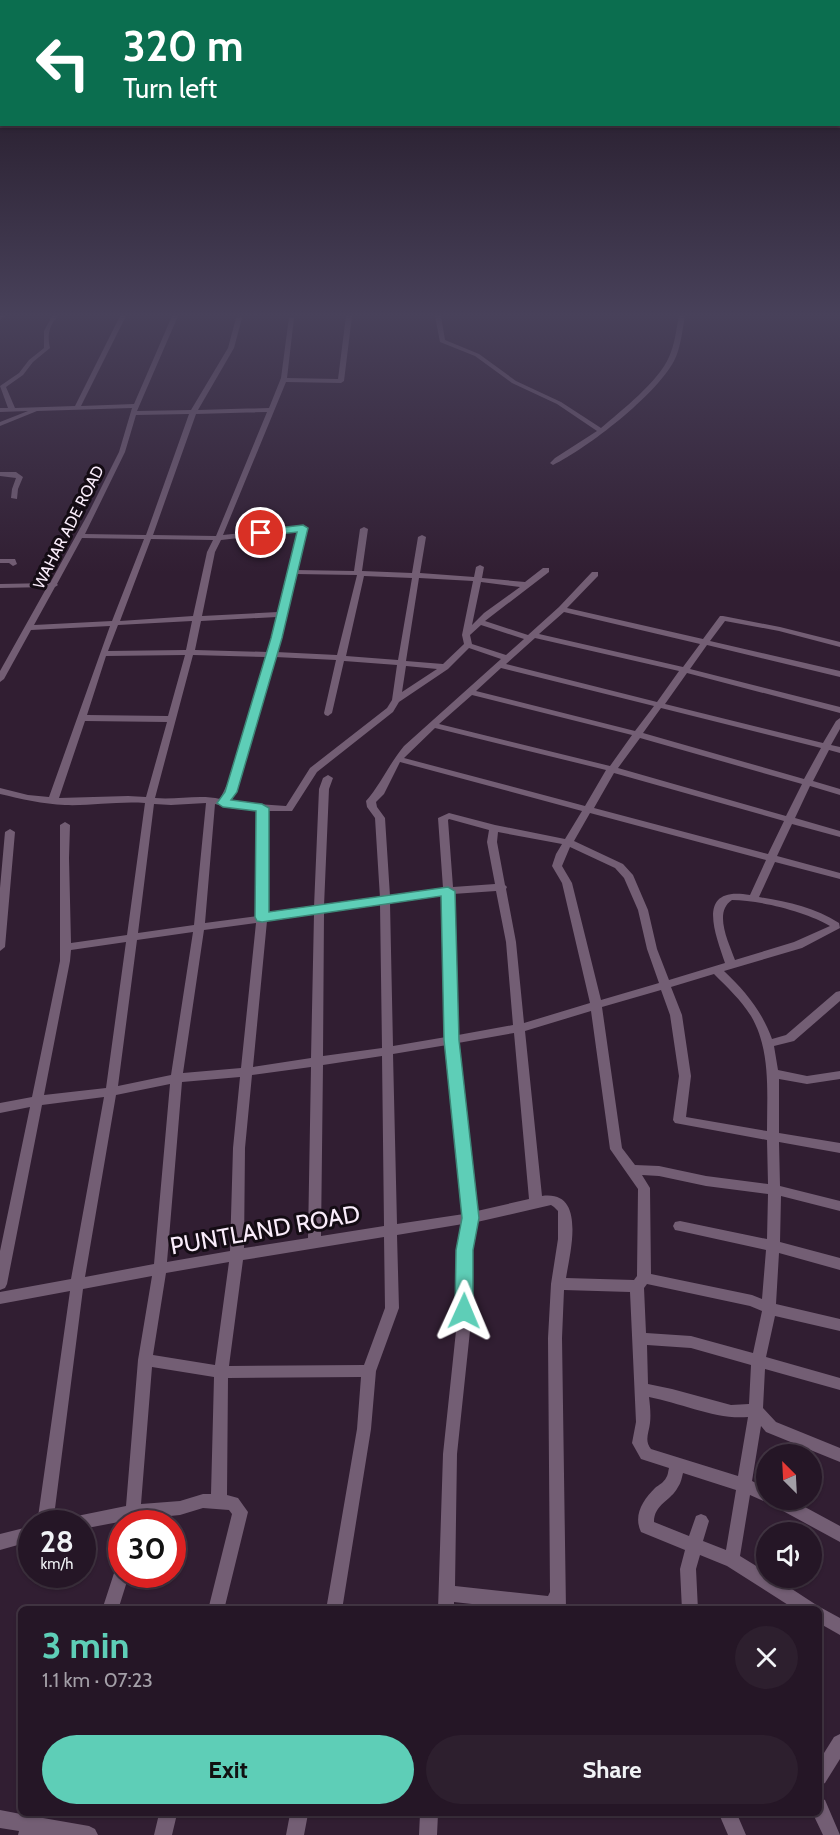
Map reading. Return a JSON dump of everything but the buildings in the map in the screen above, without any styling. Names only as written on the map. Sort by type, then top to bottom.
[{"type":"street","points":[[9,402],[12,409]]},
{"type":"street","points":[[77,408],[80,402]]},
{"type":"street","name":"WAHAR ADE ROAD","points":[[0,678],[80,536],[122,452],[138,402]]},
{"type":"street","points":[[53,801],[103,654],[193,412],[199,402]]},
{"type":"street","points":[[47,1510],[76,1286],[111,1092],[150,800],[190,652],[211,552],[275,402]]},
{"type":"street","points":[[556,402],[599,430]]},
{"type":"street","points":[[553,463],[563,454],[589,440],[632,402]]},
{"type":"street","points":[[0,410],[77,408],[193,412],[271,410]]},
{"type":"street","points":[[0,424],[37,410]]},
{"type":"street","points":[[0,474],[15,474],[20,477],[15,489],[15,498]]},
{"type":"street","points":[[80,536],[218,538],[303,528],[272,655],[231,792],[217,802],[176,1078],[160,1271],[145,1360],[134,1510]]},
{"type":"street","points":[[328,713],[359,573],[364,529]]},
{"type":"street","points":[[0,791],[53,801],[217,802],[289,809],[313,770],[390,710],[396,700],[418,575],[422,537]]},
{"type":"street","points":[[0,561],[12,561],[14,564]]},
{"type":"street","points":[[468,645],[466,635],[480,567]]},
{"type":"street","points":[[466,635],[546,570]]},
{"type":"street","points":[[292,572],[418,575],[527,585]]},
{"type":"street","points":[[335,1606],[364,1429],[369,1371],[392,1308],[389,1232],[386,900],[380,818],[372,807],[371,801],[379,794],[398,759],[562,609],[595,574]]},
{"type":"street","points":[[0,586],[54,585]]},
{"type":"street","points":[[562,609],[840,674]]},
{"type":"street","points":[[29,628],[282,614]]},
{"type":"street","points":[[756,1491],[744,1485],[646,1454],[640,1448],[639,1440],[643,1422],[641,1282],[644,1188],[616,1149],[596,1004],[567,883],[557,866],[567,842],[612,770],[723,618],[780,629],[840,645]]},
{"type":"street","points":[[480,622],[531,637],[684,670],[840,710]]},
{"type":"street","points":[[396,700],[445,667],[468,645]]},
{"type":"street","points":[[468,645],[503,661],[840,750]]},
{"type":"street","points":[[103,654],[190,652],[272,655],[402,662],[445,667]]},
{"type":"street","points":[[471,692],[637,734],[840,792]]},
{"type":"street","points":[[81,718],[172,719]]},
{"type":"street","points":[[753,899],[788,818],[809,783],[840,721]]},
{"type":"street","points":[[433,725],[612,770],[840,834]]},
{"type":"street","points":[[398,759],[840,876]]},
{"type":"street","points":[[314,1244],[319,909],[324,789],[328,778]]},
{"type":"street","points":[[219,1501],[221,1372],[237,1255],[239,1148],[262,917],[262,808]]},
{"type":"street","points":[[494,828],[492,842],[502,887],[520,1028],[536,1202],[551,1200],[559,1203],[564,1210],[565,1239],[558,1284],[555,1338],[557,1603],[446,1601],[450,1454],[464,1331],[465,1250],[471,1218],[452,1040],[448,891],[443,818],[449,816],[494,828],[567,842],[619,866],[630,876],[643,910],[652,950],[676,1015],[685,1076],[679,1120],[840,1148]]},
{"type":"street","points":[[0,1284],[66,947],[66,862],[63,845],[65,825]]},
{"type":"street","points":[[0,947],[10,832]]},
{"type":"street","points":[[66,947],[133,935],[448,891],[502,887]]},
{"type":"street","points":[[0,1108],[35,1101],[111,1092],[176,1078],[245,1072],[520,1028],[596,1004],[666,986],[732,966],[798,945],[835,928],[835,925],[828,920],[753,899],[729,897],[722,900],[717,908],[716,917],[732,966]]},
{"type":"street","points":[[717,970],[744,996],[762,1027],[768,1044],[773,1073],[775,1190],[768,1308],[758,1361],[756,1410],[732,1560]]},
{"type":"street","points":[[768,1044],[790,1038],[840,995]]},
{"type":"street","points":[[773,1073],[807,1080],[840,1075]]},
{"type":"street","points":[[631,1170],[659,1171],[706,1181],[775,1190],[840,1206]]},
{"type":"street","name":"PUNTLAND ROAD","points":[[0,1298],[160,1271],[237,1255],[471,1218],[536,1202]]},
{"type":"street","points":[[680,1226],[840,1263]]},
{"type":"street","points":[[558,1284],[641,1282],[752,1301],[768,1308],[840,1325]]},
{"type":"street","points":[[641,1339],[691,1342],[840,1384]]},
{"type":"street","points":[[145,1360],[221,1372],[369,1371]]},
{"type":"street","points":[[642,1389],[731,1412],[756,1410]]},
{"type":"street","points":[[756,1410],[771,1427],[840,1455]]},
{"type":"street","points":[[678,1464],[672,1484],[660,1494],[646,1512],[646,1527],[732,1560],[806,1606]]},
{"type":"street","points":[[171,1510],[203,1501],[219,1501],[233,1503],[240,1512],[217,1606]]},
{"type":"street","points":[[796,1510],[840,1534]]},
{"type":"street","points":[[690,1606],[688,1569],[701,1521]]},
{"type":"street","points":[[0,1542],[18,1537]]},
{"type":"street","points":[[111,1606],[117,1588]]},
{"type":"street","points":[[822,1616],[840,1627]]},
{"type":"street","points":[[822,1772],[840,1743]]},
{"type":"street","points":[[822,1813],[832,1835]]},
{"type":"street","points":[[163,1835],[168,1816]]},
{"type":"street","points":[[295,1835],[299,1816]]},
{"type":"street","points":[[428,1835],[429,1816]]},
{"type":"street","points":[[729,1816],[736,1835]]},
{"type":"street","points":[[0,1819],[89,1835]]},
{"type":"route","points":[[261,533],[303,528],[277,638],[231,792],[223,803],[262,808],[262,917],[448,891],[452,1040],[471,1218],[465,1250],[464,1311]]}]
